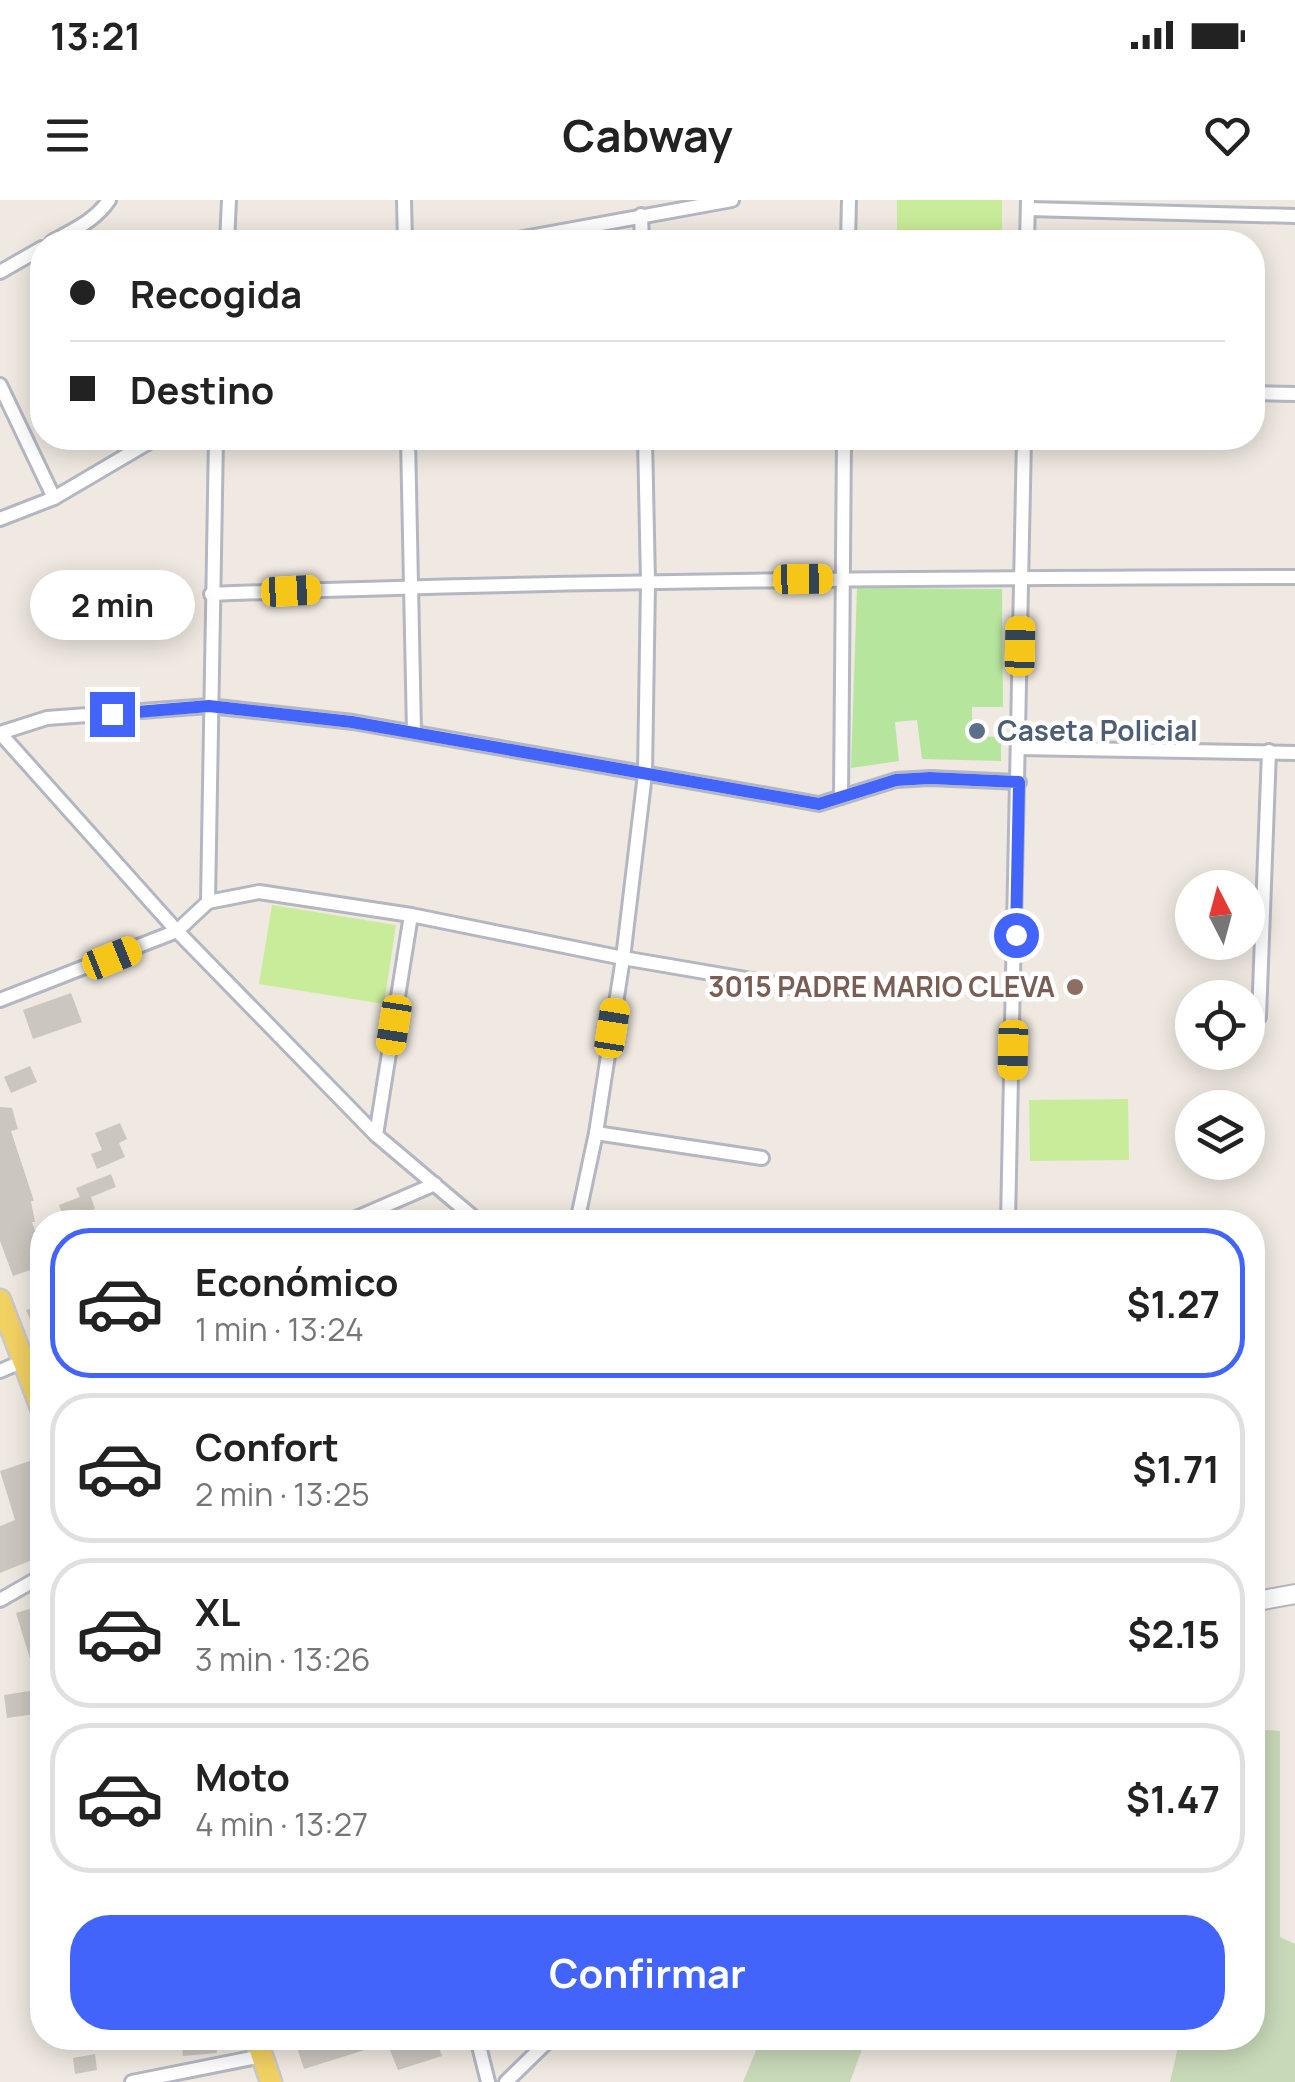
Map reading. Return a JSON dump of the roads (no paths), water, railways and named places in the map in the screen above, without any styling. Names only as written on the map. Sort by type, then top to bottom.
[{"type":"main road","points":[[0,1300],[30,1352]]},
{"type":"main road","points":[[261,2050],[271,2082]]},
{"type":"street","points":[[73,230],[100,213],[109,200]]},
{"type":"street","points":[[228,230],[229,200]]},
{"type":"street","points":[[404,200],[405,230]]},
{"type":"street","points":[[564,230],[732,200]]},
{"type":"street","points":[[848,230],[849,200]]},
{"type":"street","points":[[1027,230],[1028,205],[1295,216]]},
{"type":"street","points":[[641,215],[642,230]]},
{"type":"street","points":[[0,272],[30,255]]},
{"type":"street","points":[[0,385],[30,448]]},
{"type":"street","points":[[1265,393],[1295,394]]},
{"type":"street","points":[[31,450],[54,498]]},
{"type":"street","points":[[0,519],[54,498],[136,450]]},
{"type":"street","points":[[208,902],[216,450]]},
{"type":"street","points":[[408,450],[414,732]]},
{"type":"street","points":[[580,1210],[596,1134],[623,958],[645,774],[645,450]]},
{"type":"street","points":[[841,798],[844,450]]},
{"type":"street","points":[[1008,1210],[1024,450]]},
{"type":"street","points":[[211,594],[842,578],[1295,577]]},
{"type":"street","points":[[465,1210],[376,1135],[178,931],[0,733],[47,718],[209,706],[352,722],[819,804],[858,790],[913,779],[1019,782]]},
{"type":"street","points":[[1018,748],[1295,752]]},
{"type":"street","points":[[1260,980],[1269,752]]},
{"type":"street","points":[[0,1000],[178,931],[208,902],[259,892],[821,992]]},
{"type":"street","points":[[376,1135],[411,916]]},
{"type":"street","points":[[596,1134],[762,1158]]},
{"type":"street","points":[[375,1210],[435,1184]]},
{"type":"street","points":[[0,1371],[30,1358]]},
{"type":"street","points":[[0,1600],[30,1583]]},
{"type":"street","points":[[1265,1600],[1295,1594]]},
{"type":"street","points":[[132,2082],[249,2050]]},
{"type":"street","points":[[480,2050],[488,2082]]},
{"type":"street","points":[[506,2082],[539,2050]]},
{"type":"place","name":"Caseta Policial","points":[[977,731]]},
{"type":"place","name":"3015 PADRE MARIO CLEVA","points":[[1075,987]]}]
